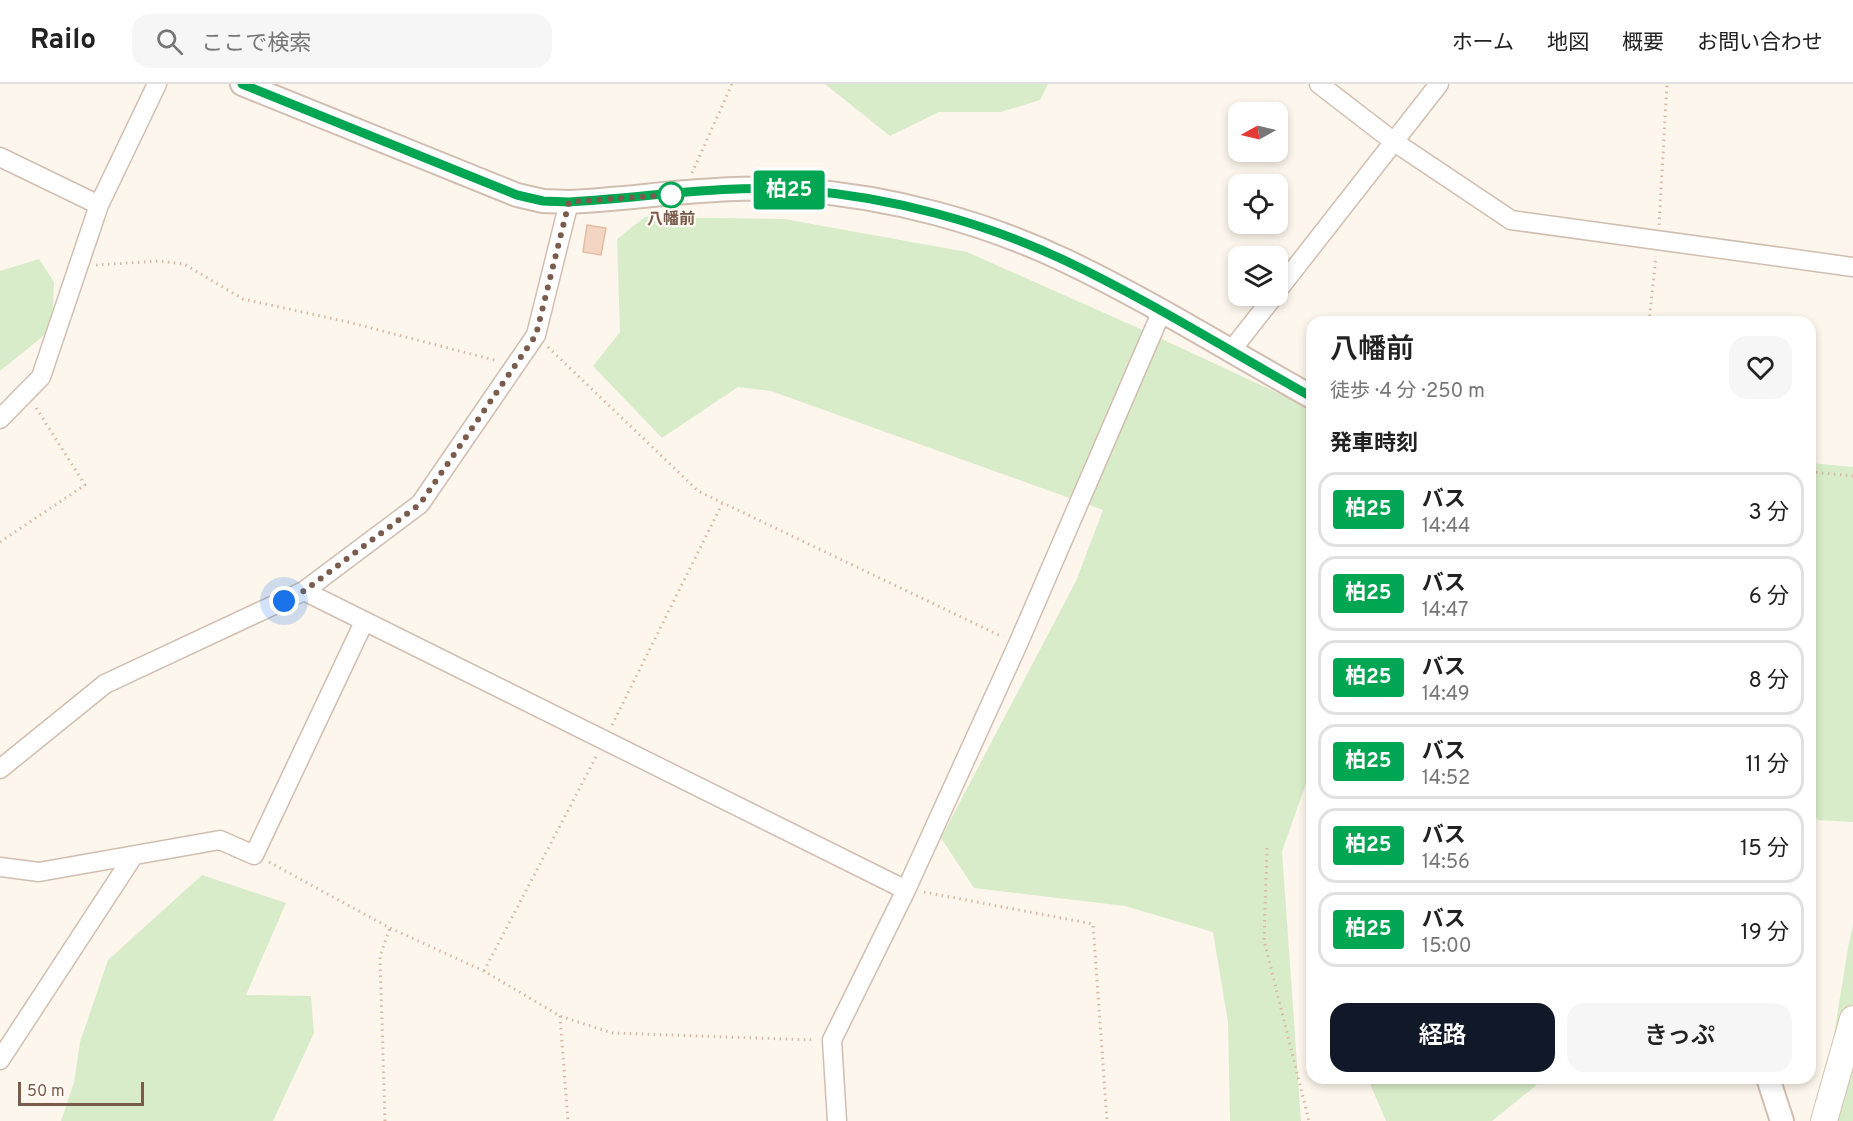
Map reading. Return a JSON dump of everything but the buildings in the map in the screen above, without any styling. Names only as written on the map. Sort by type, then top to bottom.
[{"type":"main road","points":[[1824,1121],[1853,1019]]},
{"type":"street","points":[[0,419],[41,377],[80,267],[99,205],[157,84]]},
{"type":"street","points":[[242,84],[517,195],[543,201],[569,202],[763,189],[850,195],[956,219],[1066,261],[1306,394]]},
{"type":"street","points":[[1319,84],[1393,141],[1511,220],[1853,267]]},
{"type":"street","points":[[1288,277],[1439,84]]},
{"type":"street","points":[[0,157],[99,205]]},
{"type":"street","points":[[0,769],[105,684],[304,591],[420,504],[536,335],[569,202]]},
{"type":"street","points":[[1230,352],[1266,306]]},
{"type":"street","points":[[837,1121],[832,1040],[906,890],[1018,644],[1161,313]]},
{"type":"street","points":[[304,591],[906,890]]},
{"type":"street","points":[[0,867],[39,872],[132,858],[220,840],[254,855],[363,622]]},
{"type":"street","points":[[0,1060],[132,858]]},
{"type":"street","points":[[1770,1084],[1782,1121]]},
{"type":"path","points":[[682,194],[732,84]]},
{"type":"path","points":[[1650,316],[1658,240],[1667,84]]},
{"type":"path","points":[[80,267],[159,261],[184,264],[243,298],[348,322],[514,365]]},
{"type":"path","points":[[536,335],[698,491],[1018,644]]},
{"type":"path","points":[[0,542],[85,485],[26,393]]},
{"type":"path","points":[[1816,473],[1853,476]]},
{"type":"path","points":[[1267,848],[1264,940],[1310,1121]]},
{"type":"path","points":[[254,855],[390,928],[484,971],[560,1016],[612,1033],[832,1040]]},
{"type":"path","points":[[906,890],[1093,924],[1107,1121]]},
{"type":"path","points":[[385,1121],[380,956],[390,928]]},
{"type":"path","points":[[560,1016],[568,1121]]},
{"type":"green space","points":[[825,84],[1048,84],[1040,100],[1001,112],[939,112],[890,136]]},
{"type":"green space","points":[[645,217],[784,219],[967,252],[1306,406],[1306,784],[1282,851],[1301,1121],[1230,1121],[1228,1022],[1213,932],[1125,906],[974,888],[941,838],[1076,581],[1103,510],[771,391],[738,387],[662,438],[593,366],[620,332],[617,239]]},
{"type":"green space","points":[[39,259],[54,282],[52,329],[0,371],[0,271]]},
{"type":"green space","points":[[1816,463],[1853,467],[1853,822],[1817,820]]},
{"type":"green space","points":[[202,875],[286,903],[246,995],[311,996],[314,1033],[273,1121],[61,1121],[74,1082],[80,1042],[108,960]]},
{"type":"green space","points":[[1853,924],[1853,1121],[1820,1121],[1848,948]]},
{"type":"green space","points":[[1370,1084],[1538,1084],[1492,1121],[1386,1121]]},
{"type":"bus line","name":"柏25","points":[[242,84],[517,195],[543,201],[612,200],[763,189],[798,190],[850,195],[956,219],[1020,241],[1066,261],[1306,394]]},
{"type":"place","name":"八幡前","points":[[671,195]]},
{"type":"route","points":[[284,601],[304,591],[420,504],[536,335],[569,202],[682,194],[671,195]]}]
